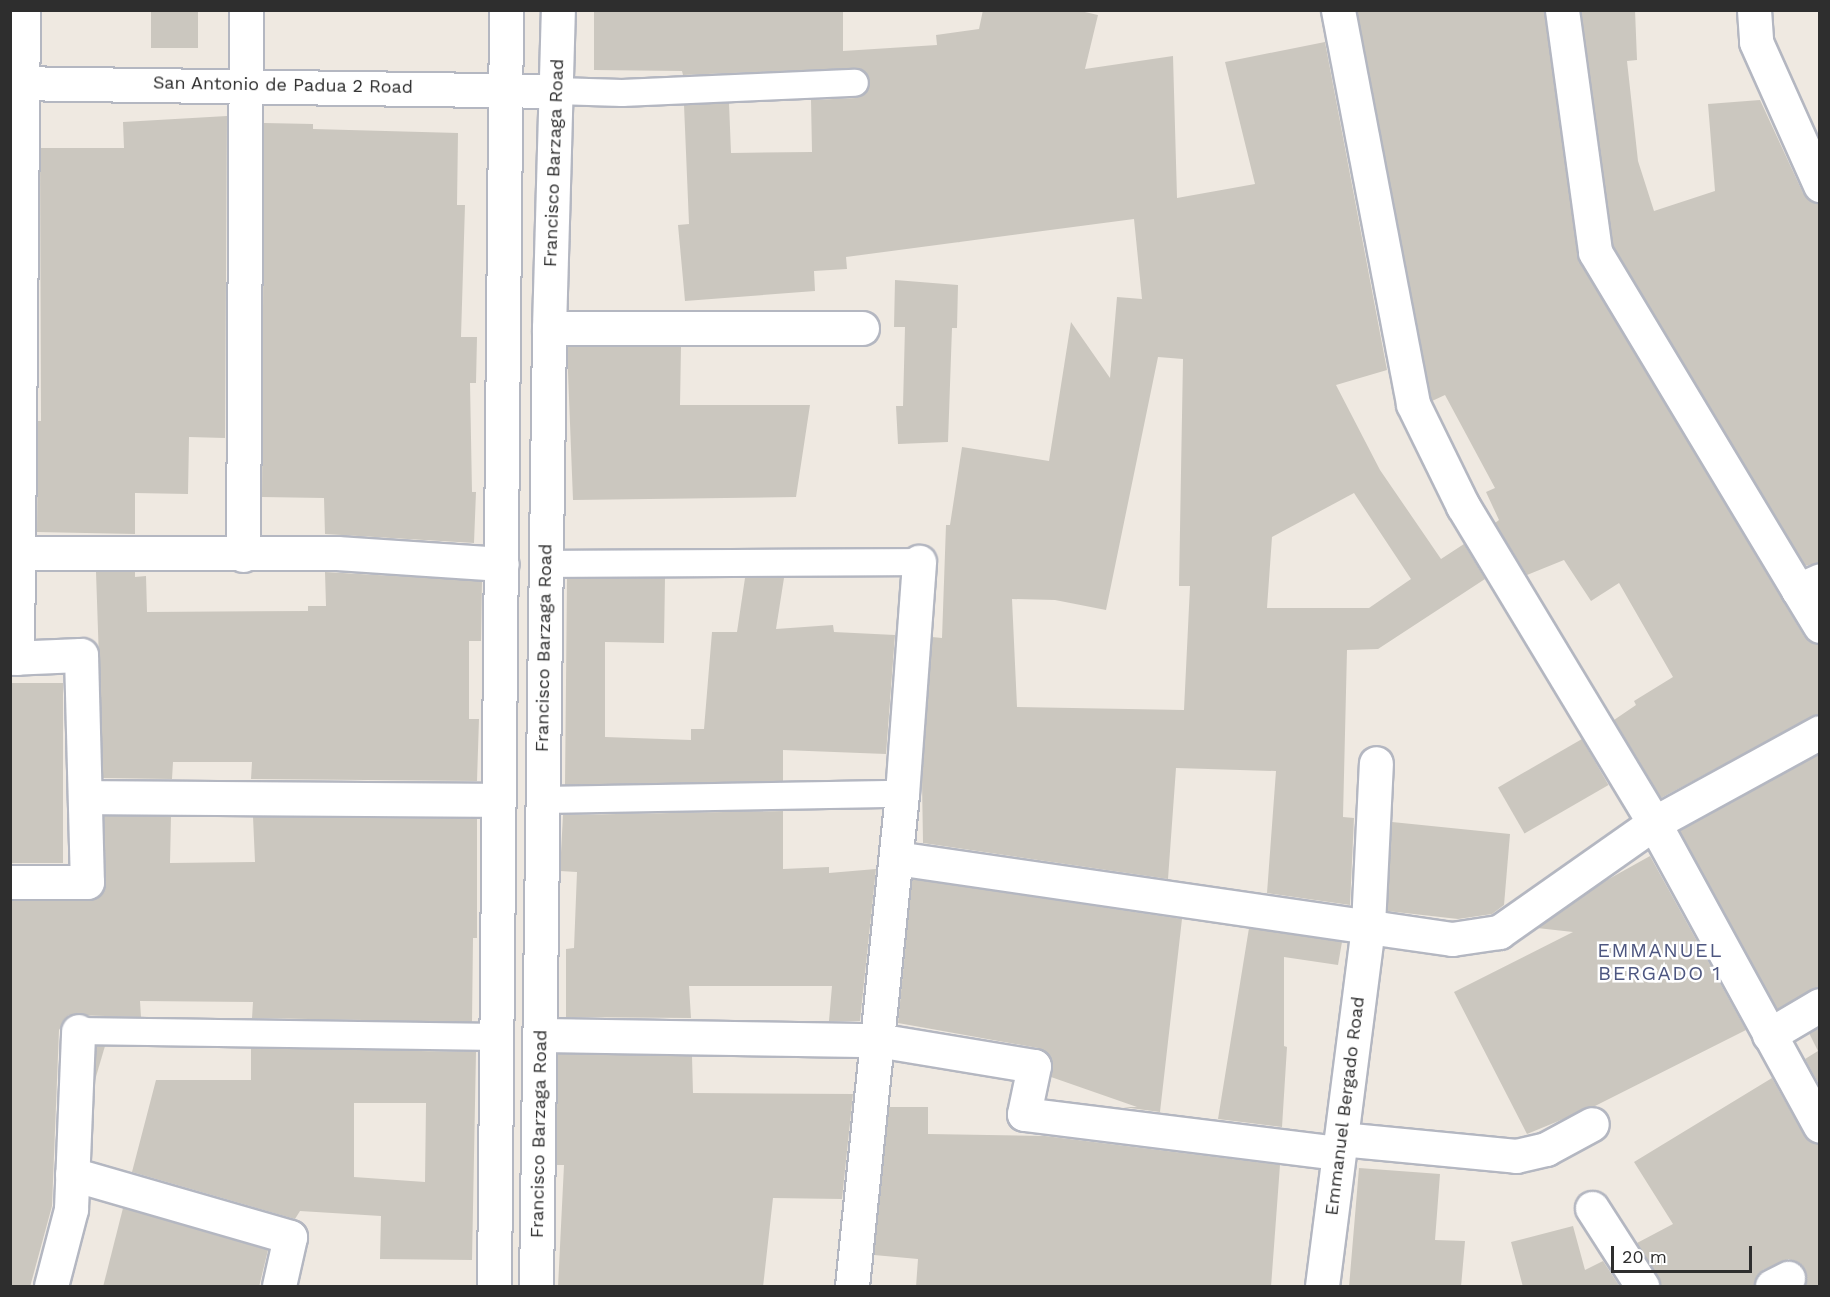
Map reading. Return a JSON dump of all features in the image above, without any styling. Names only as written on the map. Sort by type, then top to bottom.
[{"type":"street","points":[[10,882],[87,882],[81,655],[14,658],[17,553],[16,83],[22,10]]},
{"type":"street","points":[[243,555],[246,10]]},
{"type":"street","points":[[494,1287],[499,1037],[498,800],[506,10]]},
{"type":"street","name":"Francisco Barzaga Road","points":[[536,1287],[549,328],[558,10]]},
{"type":"street","points":[[1338,10],[1413,404],[1463,506],[1654,823],[1820,1126]]},
{"type":"street","points":[[1562,10],[1595,252],[1809,585],[1820,626]]},
{"type":"street","points":[[1754,10],[1756,42],[1820,185]]},
{"type":"street","name":"San Antonio de Padua 2 Road","points":[[16,83],[244,84],[556,91]]},
{"type":"street","points":[[549,328],[862,328]]},
{"type":"street","points":[[17,553],[243,555],[337,553],[502,564]]},
{"type":"street","points":[[852,1287],[902,794],[919,562]]},
{"type":"street","points":[[896,858],[1452,939],[1499,932],[1654,823],[1820,732]]},
{"type":"street","name":"Emmanuel Bergado Road","points":[[1322,1287],[1368,925],[1376,763]]},
{"type":"street","points":[[85,797],[498,800]]},
{"type":"street","points":[[1769,1035],[1820,1005]]},
{"type":"street","points":[[51,1287],[70,1209],[78,1031]]},
{"type":"street","points":[[541,1035],[878,1040],[1034,1066],[1024,1114],[1340,1146],[1516,1156],[1545,1149],[1592,1124]]},
{"type":"street","points":[[72,1174],[290,1237],[279,1287]]},
{"type":"street","points":[[1592,1208],[1642,1287]]},
{"type":"lane","points":[[556,91],[622,93],[855,83]]},
{"type":"lane","points":[[545,564],[919,562]]},
{"type":"lane","points":[[542,800],[902,794]]},
{"type":"lane","points":[[78,1031],[499,1037]]},
{"type":"building","points":[[151,10],[198,10],[198,48],[151,48]]},
{"type":"building","points":[[594,10],[843,10],[843,51],[937,45],[936,35],[979,29],[983,10],[1076,10],[1098,15],[1085,69],[1173,56],[1177,198],[1255,184],[1225,62],[1325,42],[1387,370],[1336,385],[1380,470],[1441,559],[1464,544],[1485,579],[1378,649],[1347,650],[1343,817],[1354,818],[1350,905],[1267,893],[1276,771],[1176,768],[1168,879],[923,843],[922,781],[932,637],[942,638],[946,525],[950,525],[962,447],[1049,461],[1071,322],[1110,378],[1117,297],[1142,299],[1134,219],[846,257],[847,269],[814,271],[815,291],[685,301],[678,225],[689,224],[684,105],[729,103],[731,153],[812,152],[811,100],[856,98],[868,90],[870,82],[862,70],[854,68],[683,75],[682,71],[594,70]],"holes":[[[1158,357],[1183,359],[1179,586],[1190,586],[1184,710],[1017,707],[1012,599],[1055,600],[1106,610]],[[1354,493],[1411,579],[1369,608],[1267,608],[1272,537]]]},
{"type":"building","points":[[1357,10],[1544,10],[1579,261],[1804,636],[1820,645],[1820,713],[1661,798],[1614,720],[1636,705],[1634,701],[1673,677],[1619,583],[1591,601],[1564,560],[1527,575],[1495,523],[1499,520],[1486,492],[1495,488],[1445,395],[1432,401]]},
{"type":"building","points":[[1581,10],[1635,10],[1637,60],[1627,61],[1638,161],[1654,211],[1715,191],[1708,104],[1760,100],[1803,193],[1820,204],[1820,562],[1805,566],[1613,246]]},
{"type":"building","points":[[227,116],[225,438],[189,437],[188,494],[135,493],[135,534],[37,532],[38,421],[41,421],[40,148],[124,148],[123,122]]},
{"type":"building","points":[[264,123],[313,124],[313,129],[458,133],[457,205],[465,205],[461,337],[477,337],[476,383],[470,383],[472,492],[476,492],[474,543],[325,534],[324,498],[262,497]]},
{"type":"building","points":[[895,280],[958,285],[957,328],[952,328],[948,442],[898,444],[896,406],[903,406],[905,327],[894,327]]},
{"type":"building","points":[[567,347],[681,347],[680,405],[810,405],[796,497],[573,500]]},
{"type":"building","points":[[96,572],[135,572],[135,577],[146,576],[147,612],[308,611],[308,606],[326,606],[325,572],[482,581],[481,641],[469,641],[469,719],[479,719],[477,781],[251,779],[252,762],[173,762],[172,779],[103,778]]},
{"type":"building","points":[[665,578],[664,643],[605,642],[605,737],[691,740],[691,729],[704,729],[712,632],[737,632],[745,578],[784,578],[776,629],[833,625],[834,632],[895,635],[886,754],[783,750],[783,781],[565,785],[567,579]]},
{"type":"building","points":[[10,683],[63,683],[63,863],[10,863]]},
{"type":"building","points":[[1582,739],[1608,785],[1524,833],[1498,788]]},
{"type":"building","points":[[1820,754],[1820,986],[1777,1009],[1679,830]]},
{"type":"building","points":[[783,811],[783,869],[829,867],[829,873],[876,869],[860,1021],[829,1021],[832,986],[689,986],[691,1018],[566,1017],[566,949],[574,948],[577,872],[560,871],[563,815]]},
{"type":"building","points":[[104,816],[171,816],[170,863],[255,862],[253,817],[477,819],[477,938],[473,938],[472,1022],[252,1018],[253,1002],[140,1001],[141,1017],[69,1015],[59,1030],[52,1206],[30,1287],[10,1287],[10,901],[97,898],[106,882]]},
{"type":"building","points":[[1392,822],[1510,834],[1504,905],[1492,914],[1458,919],[1387,911]]},
{"type":"building","points":[[1650,856],[1746,1030],[1595,1106],[1527,1134],[1454,992],[1573,932],[1537,928],[1598,885]]},
{"type":"building","points":[[912,879],[1182,919],[1160,1112],[1123,1107],[1137,1107],[1051,1077],[1051,1059],[1038,1048],[898,1023]]},
{"type":"building","points":[[1249,928],[1342,942],[1338,965],[1284,957],[1284,1046],[1287,1047],[1282,1127],[1218,1119]]},
{"type":"building","points":[[1820,1027],[1820,1086],[1805,1059],[1818,1051],[1809,1033]]},
{"type":"building","points":[[96,1046],[105,1046],[95,1080]]},
{"type":"building","points":[[251,1048],[476,1052],[472,1260],[380,1259],[381,1216],[300,1211],[295,1219],[132,1172],[156,1080],[251,1080]],"holes":[[[354,1103],[426,1103],[425,1182],[354,1177]]]},
{"type":"building","points":[[558,1054],[692,1056],[693,1093],[853,1094],[842,1199],[773,1198],[763,1287],[558,1287],[564,1165],[556,1165]]},
{"type":"building","points":[[1772,1078],[1804,1135],[1820,1145],[1820,1287],[1804,1287],[1804,1269],[1789,1259],[1763,1270],[1754,1287],[1661,1287],[1637,1243],[1673,1224],[1634,1162]]},
{"type":"building","points":[[889,1107],[928,1107],[928,1134],[1045,1136],[1280,1165],[1271,1287],[916,1287],[918,1259],[874,1255]]},
{"type":"building","points":[[1359,1168],[1440,1174],[1435,1240],[1465,1241],[1461,1287],[1349,1287]]},
{"type":"building","points":[[123,1208],[268,1250],[259,1287],[103,1287]]},
{"type":"building","points":[[1573,1226],[1585,1270],[1603,1261],[1620,1287],[1523,1287],[1511,1242]]},
{"type":"district","name":"EMMANUEL BERGADO 1","points":[[1660,962]]}]
